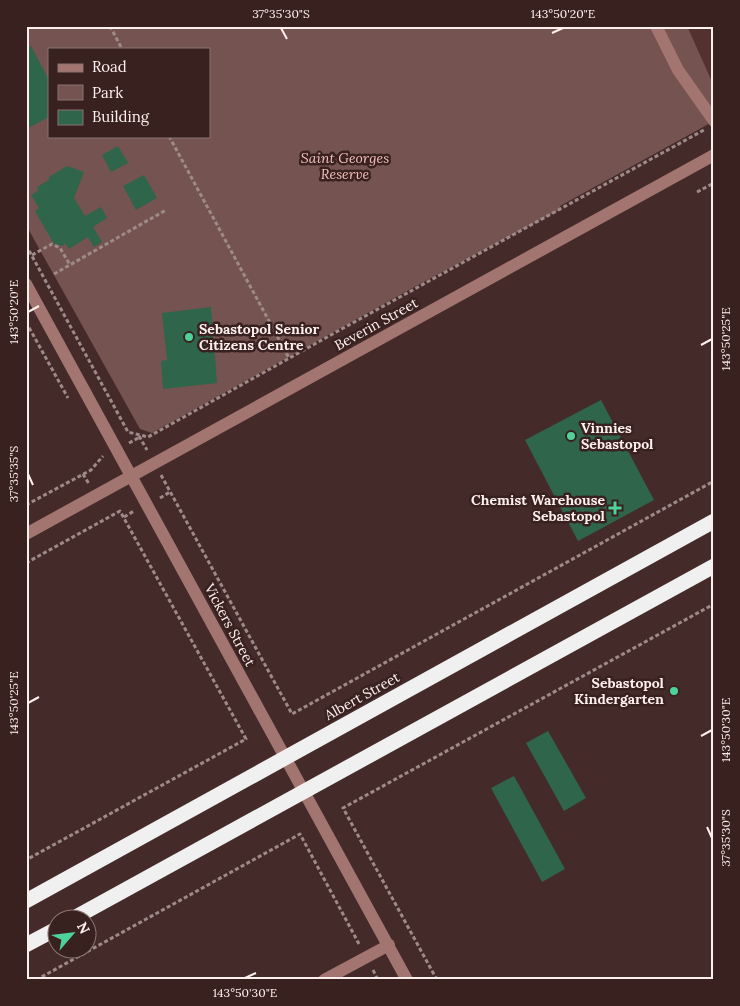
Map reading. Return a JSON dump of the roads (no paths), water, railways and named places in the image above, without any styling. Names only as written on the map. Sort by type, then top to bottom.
[{"type":"highway","name":"Albert Street","points":[[26,901],[714,521]]},
{"type":"highway","points":[[92,908],[714,566]]},
{"type":"highway","points":[[26,945],[48,933]]},
{"type":"street","points":[[656,26],[678,70],[710,125]]},
{"type":"street","name":"Beverin Street","points":[[26,534],[714,155]]},
{"type":"street","name":"Vickers Street","points":[[26,284],[407,980]]},
{"type":"street","points":[[324,980],[389,944]]},
{"type":"place","name":"Sebastopol Senior Citizens Centre","points":[[189,337]]},
{"type":"place","name":"Vinnies Sebastopol","points":[[571,436]]},
{"type":"place","name":"Chemist Warehouse Sebastopol","points":[[615,508]]},
{"type":"place","name":"Sebastopol Kindergarten","points":[[674,691]]},
{"type":"park label","name":"Saint Georges Reserve","points":[[345,166]]}]
